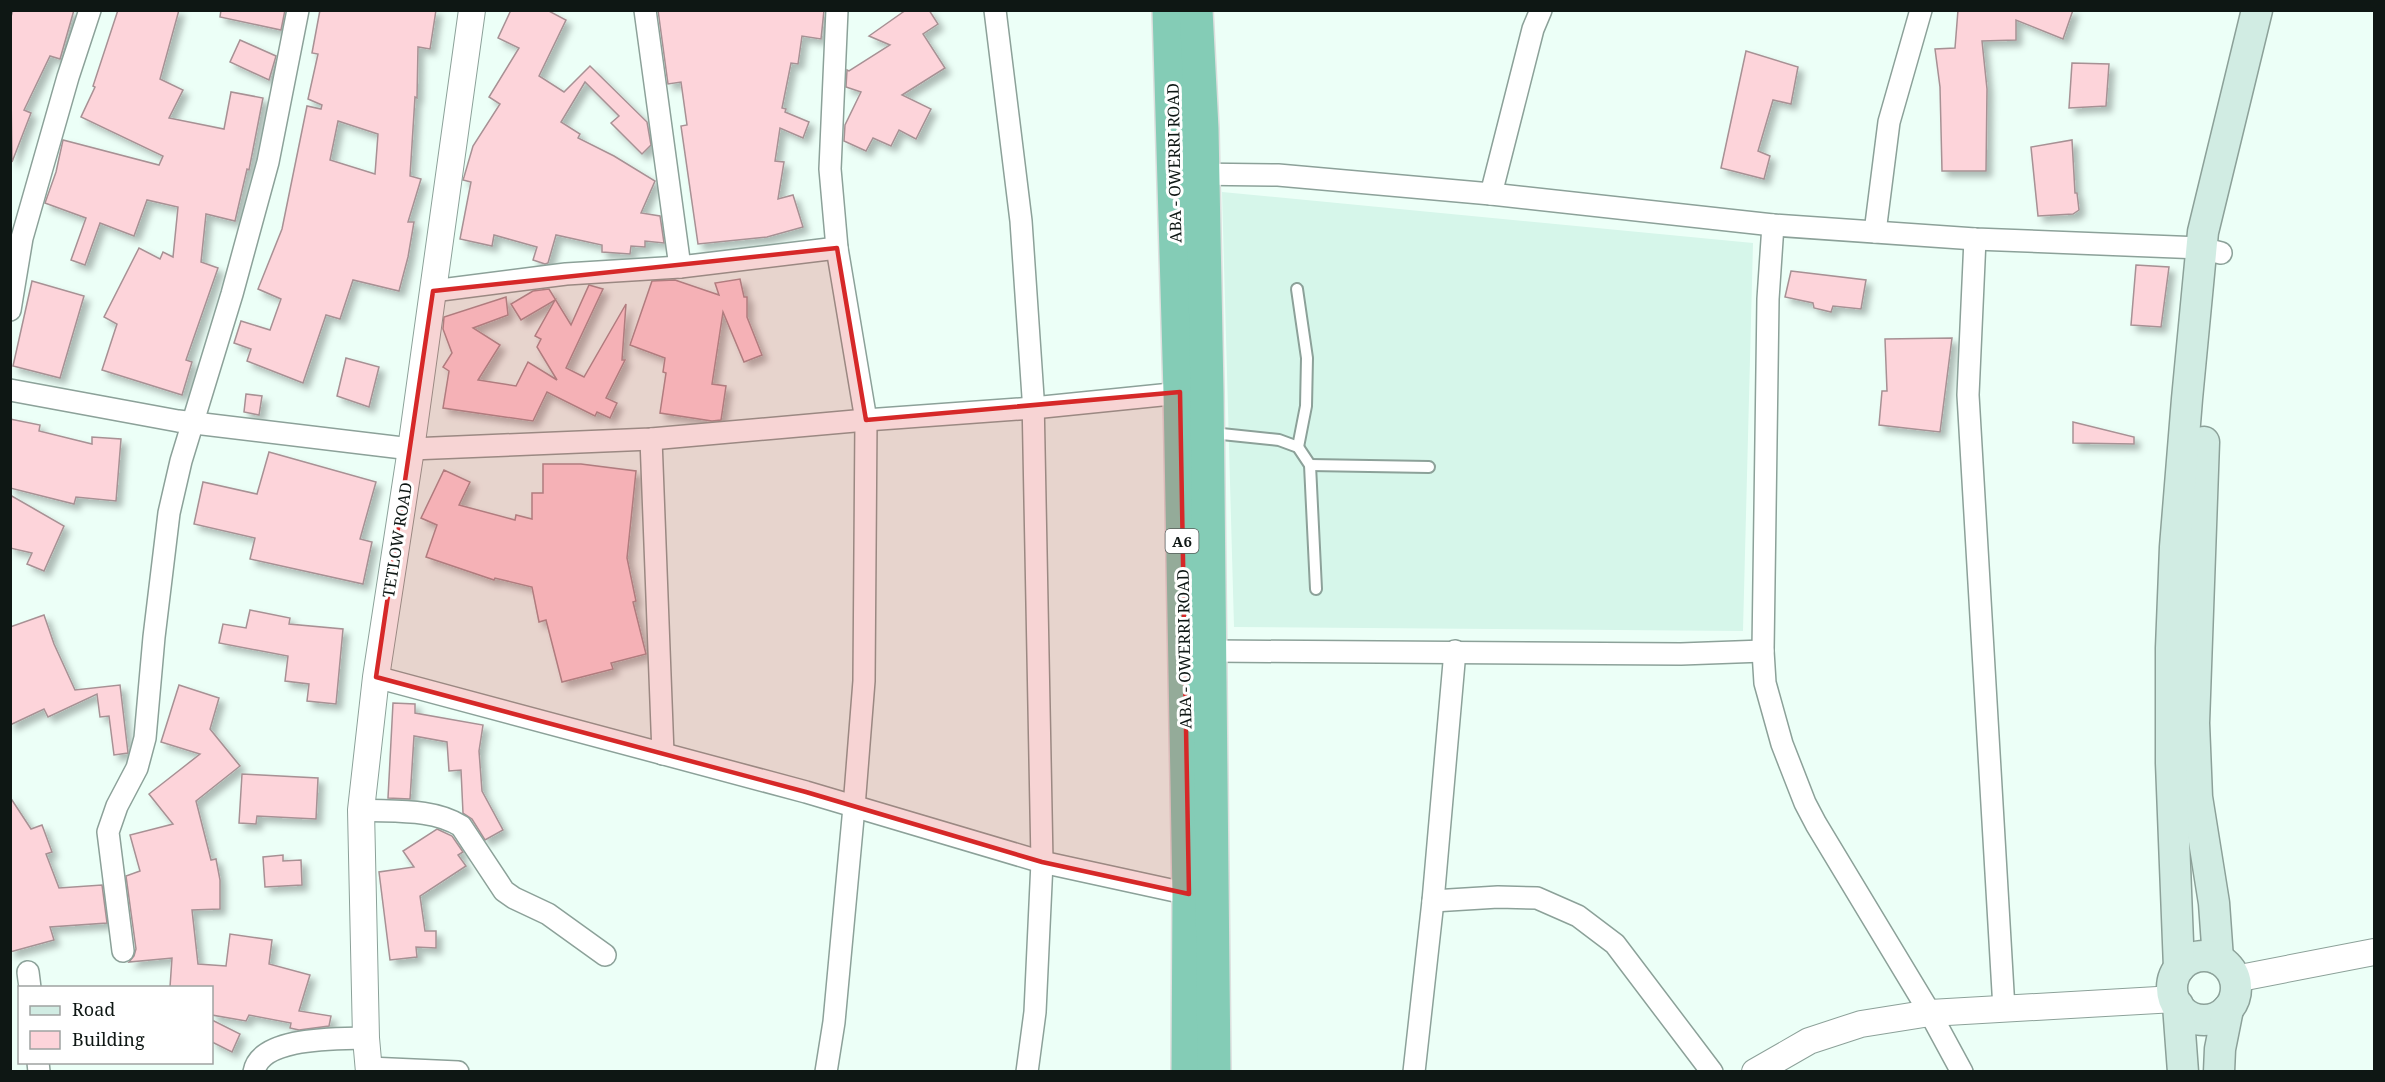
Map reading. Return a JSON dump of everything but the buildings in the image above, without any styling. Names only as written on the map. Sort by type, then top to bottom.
[{"type":"highway","name":"ABA - OWERRI ROAD","points":[[1169,10],[1188,174]]},
{"type":"highway","name":"ABA - OWERRI ROAD","points":[[1188,1071],[1193,392],[1188,174],[1196,10]]},
{"type":"highway","name":"ABA - OWERRI ROAD","points":[[1193,392],[1208,433],[1212,651],[1214,1071]]},
{"type":"main road","points":[[2218,1071],[2228,1009],[2236,992],[2227,969],[2197,797],[2194,723],[2201,475],[2215,291],[2211,250],[2239,82],[2257,10]]},
{"type":"main road","points":[[2183,1071],[2173,983],[2179,968],[2171,763],[2171,648],[2175,547],[2195,304],[2276,10]]},
{"type":"main road","points":[[2179,968],[2187,961],[2197,957],[2227,969]]},
{"type":"main road","points":[[2176,1002],[2186,1014],[2198,1019],[2218,1017],[2228,1009]]},
{"type":"street","points":[[10,310],[22,238],[68,77],[90,10]]},
{"type":"street","points":[[123,951],[108,832],[117,806],[137,768],[145,738],[169,513],[268,162],[298,10]]},
{"type":"street","name":"TETLOW ROAD","points":[[369,1070],[366,1038],[361,810],[376,677],[411,449],[472,10]]},
{"type":"street","points":[[645,10],[680,267]]},
{"type":"street","points":[[826,1071],[834,1022],[864,681],[866,420],[837,248],[830,169],[837,10]]},
{"type":"street","points":[[995,10],[1021,221],[1033,408],[1042,862],[1035,1012],[1027,1071]]},
{"type":"street","points":[[1491,194],[1533,29],[1540,10]]},
{"type":"street","points":[[1875,232],[1889,122],[1921,10]]},
{"type":"street","points":[[1188,174],[1278,175],[1491,194],[1773,225],[1975,239],[2211,250]]},
{"type":"street","points":[[1773,225],[1768,299],[1763,651],[1765,683],[1782,744],[1805,803],[1930,1012],[1962,1071]]},
{"type":"street","points":[[1975,239],[1968,395],[2004,1008]]},
{"type":"street","points":[[433,291],[566,274],[680,267],[837,248]]},
{"type":"street","points":[[10,390],[193,423],[411,449],[651,440],[866,420],[1033,408],[1193,392]]},
{"type":"street","points":[[651,440],[663,754]]},
{"type":"street","points":[[1212,651],[1669,654],[1763,651]]},
{"type":"street","points":[[1414,1071],[1433,901],[1455,651]]},
{"type":"street","points":[[376,677],[806,792],[1042,862],[1189,894]]},
{"type":"street","points":[[361,810],[429,814],[450,819],[461,826],[504,891],[548,914],[605,955]]},
{"type":"street","points":[[1433,901],[1498,897],[1537,898],[1578,916],[1615,944],[1712,1071]]},
{"type":"street","points":[[2227,969],[2374,952]]},
{"type":"street","points":[[1755,1071],[1809,1041],[1861,1024],[1930,1012],[2176,1002]]},
{"type":"street","points":[[254,1071],[267,1053],[286,1044],[366,1038]]},
{"type":"street","points":[[369,1070],[458,1071]]},
{"type":"lane","points":[[1296,289],[1306,358],[1306,406],[1298,447]]},
{"type":"lane","points":[[1208,433],[1279,440],[1298,447],[1310,465],[1316,589]]},
{"type":"lane","points":[[1310,465],[1429,467]]},
{"type":"highlighted area","points":[[837,248],[866,420],[1180,392],[1189,894],[1042,862],[806,792],[376,677],[433,291]]},
{"type":"shaded area","points":[[1222,192],[1753,243],[1743,631],[1234,627]]}]
